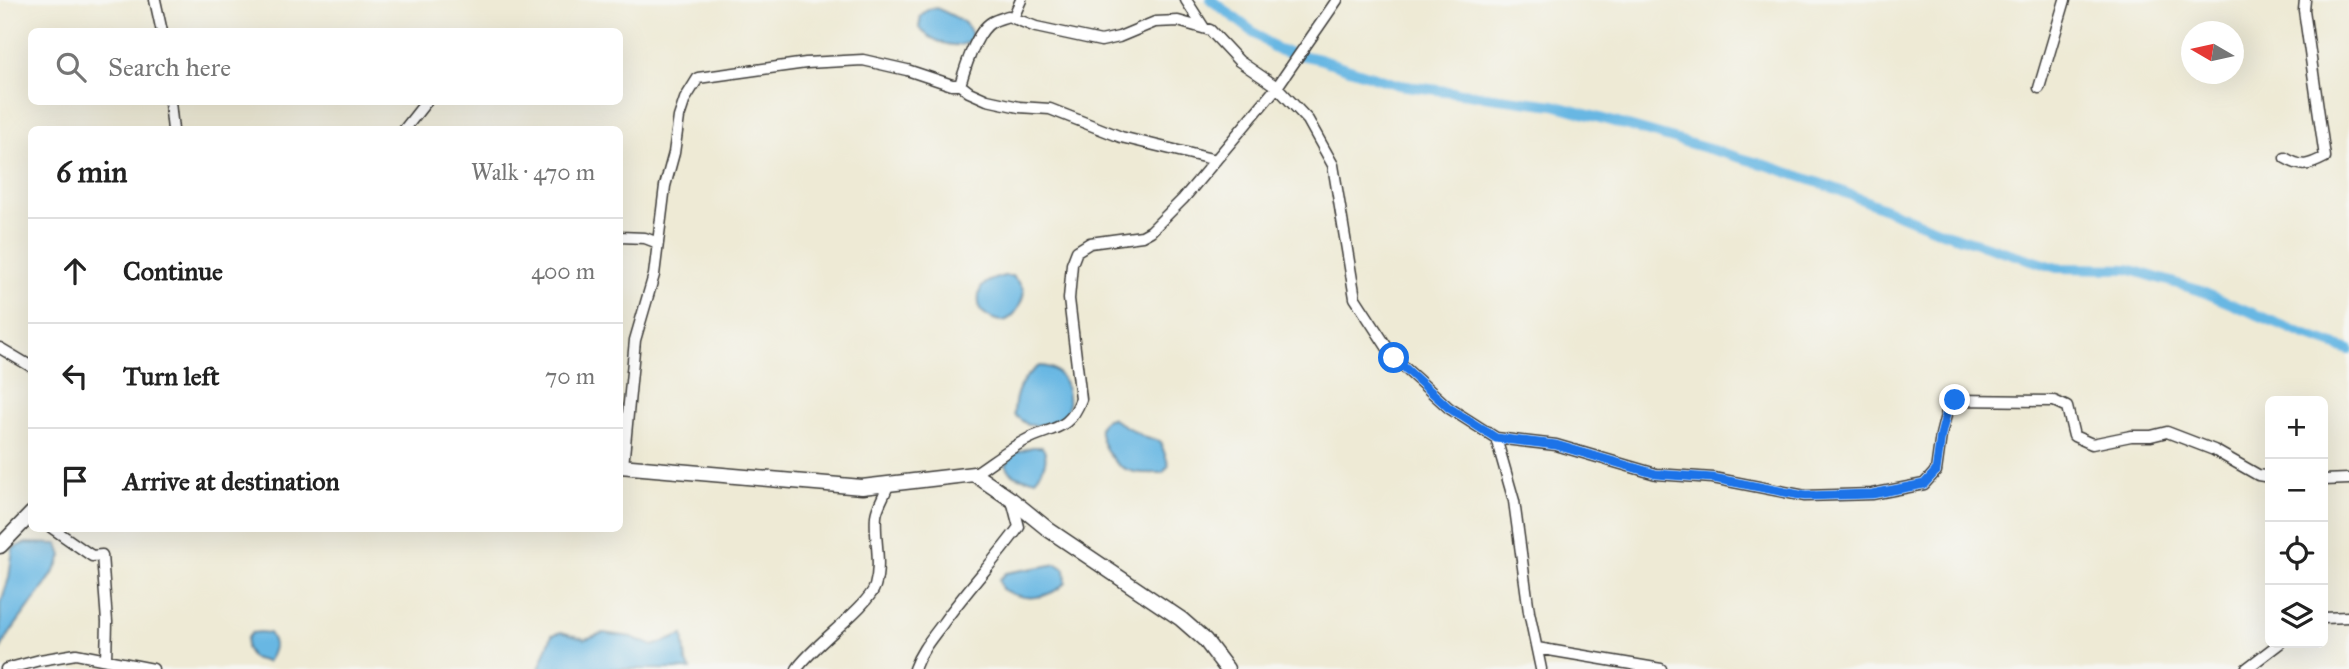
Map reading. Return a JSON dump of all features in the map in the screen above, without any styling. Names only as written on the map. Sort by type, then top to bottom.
[{"type":"street","points":[[155,0],[161,28]]},
{"type":"street","points":[[1013,18],[1021,0]]},
{"type":"street","points":[[1186,0],[1204,28]]},
{"type":"street","points":[[623,466],[862,487],[888,485],[974,474],[1026,440],[1066,423],[1076,413],[1081,399],[1069,299],[1072,264],[1077,251],[1090,243],[1142,236],[1151,231],[1183,199],[1277,88],[1337,0]]},
{"type":"street","points":[[2039,88],[2065,0]]},
{"type":"street","points":[[2285,158],[2297,165],[2311,164],[2325,157],[2304,10],[2305,0]]},
{"type":"street","points":[[960,85],[979,36],[991,22],[1008,16],[1035,27],[1101,41],[1119,37],[1155,22],[1178,21],[1210,30],[1240,61],[1277,88],[1308,120],[1334,165],[1355,298],[1394,358],[1449,408],[1496,438],[1556,445],[1656,474],[1713,478],[1805,496],[1872,494],[1924,484],[1936,471],[1949,403],[1955,400],[2054,401],[2067,407],[2074,436],[2092,444],[2167,432],[2214,450],[2258,475],[2265,476]]},
{"type":"street","points":[[623,448],[635,340],[654,275],[665,186],[674,153],[679,117],[685,99],[698,78],[806,63],[863,60],[960,85],[988,100],[1050,110],[1121,137],[1216,160]]},
{"type":"street","points":[[170,105],[173,126]]},
{"type":"street","points":[[407,126],[424,105]]},
{"type":"street","points":[[623,237],[657,243]]},
{"type":"street","points":[[0,348],[28,365]]},
{"type":"street","points":[[1496,438],[1514,501],[1529,612],[1541,669]]},
{"type":"street","points":[[974,474],[1049,530],[1194,629],[1227,669]]},
{"type":"street","points":[[2328,480],[2349,479]]},
{"type":"street","points":[[797,669],[821,641],[863,603],[874,588],[879,554],[876,514],[888,485]]},
{"type":"street","points":[[914,669],[927,641],[1019,527],[1012,500]]},
{"type":"street","points":[[0,547],[28,518]]},
{"type":"street","points":[[58,532],[92,556],[102,555],[107,622],[106,659]]},
{"type":"street","points":[[2328,618],[2349,617]]},
{"type":"street","points":[[2246,669],[2273,648]]},
{"type":"street","points":[[1537,649],[1661,669]]},
{"type":"street","points":[[6,669],[76,654],[153,669]]},
{"type":"water","points":[[937,8],[965,24],[972,40],[952,45],[931,37],[919,28],[921,15],[929,9]]},
{"type":"water","points":[[1012,276],[1021,285],[1023,295],[1012,317],[997,321],[980,310],[979,296],[986,283]]},
{"type":"water","points":[[1039,366],[1053,369],[1062,378],[1068,395],[1068,406],[1064,416],[1053,424],[1028,425],[1014,415],[1015,400],[1023,381]]},
{"type":"water","points":[[1111,418],[1146,438],[1160,441],[1169,465],[1163,473],[1135,472],[1115,462],[1100,433],[1100,426]]},
{"type":"water","points":[[1042,447],[1044,451],[1045,459],[1041,472],[1035,479],[1014,475],[1006,465],[1014,453]]},
{"type":"water","points":[[26,543],[58,544],[62,556],[56,569],[0,650],[0,605],[9,578],[13,548]]},
{"type":"water","points":[[1057,564],[1065,569],[1066,582],[1052,593],[1027,597],[1002,589],[999,580],[1006,573]]},
{"type":"water","points":[[561,632],[585,639],[603,633],[631,637],[653,646],[683,635],[686,662],[691,669],[539,669],[552,635]]},
{"type":"water","points":[[252,633],[269,633],[274,644],[267,662],[252,658],[246,648],[247,638]]},
{"type":"waterway","points":[[1211,0],[1277,50],[1319,59],[1399,85],[1554,105],[1769,166],[1831,187],[1945,233],[2057,268],[2128,269],[2198,290],[2303,334],[2349,350]]},
{"type":"route","points":[[1394,358],[1449,408],[1496,438],[1556,445],[1656,474],[1713,478],[1805,496],[1872,494],[1924,484],[1936,471],[1949,403],[1955,400]]}]
